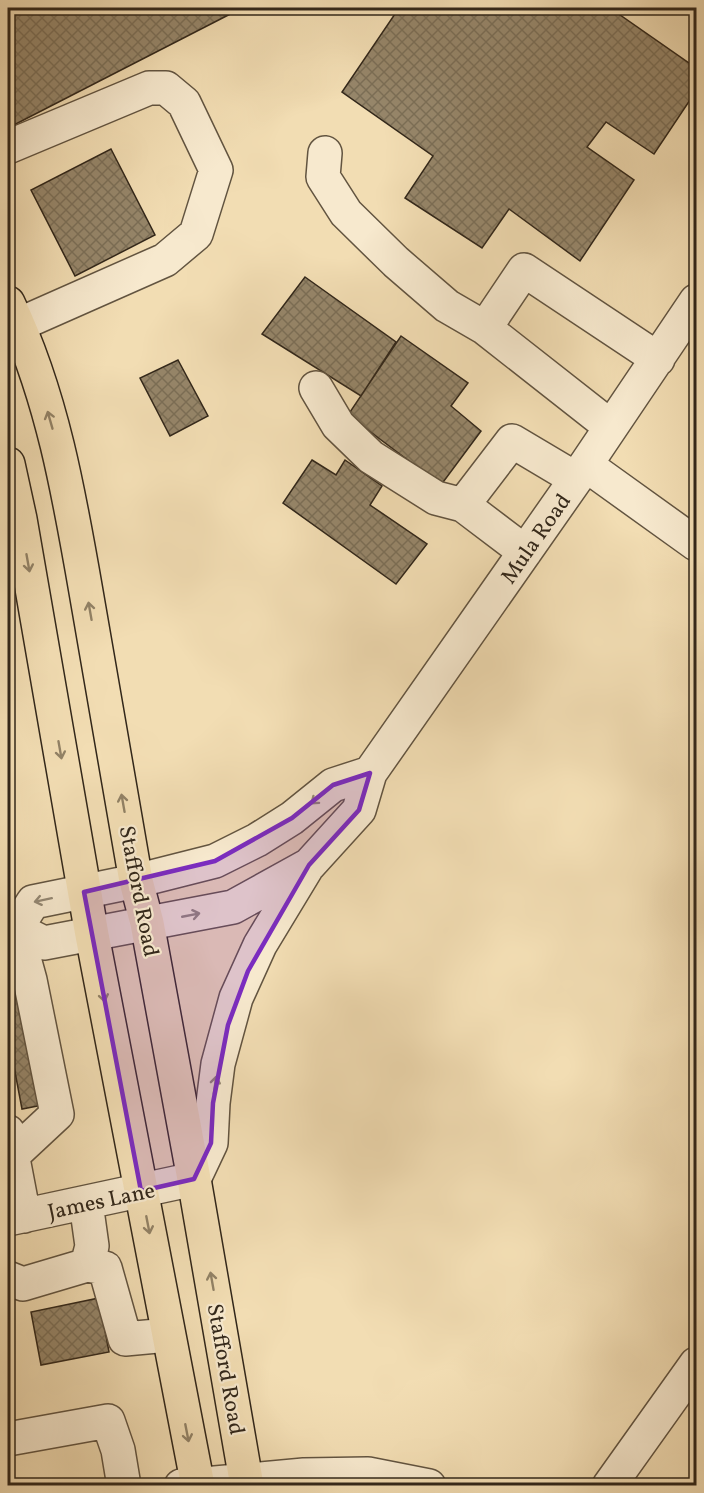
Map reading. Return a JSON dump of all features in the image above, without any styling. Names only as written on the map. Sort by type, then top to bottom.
[{"type":"main road","name":"Stafford Road","points":[[13,314],[41,388],[64,474],[136,881],[147,923],[194,1179],[247,1483]]},
{"type":"main road","points":[[8,464],[14,521],[168,1335],[192,1485]]},
{"type":"street","points":[[8,147],[149,87],[166,88],[184,103],[216,170],[196,234],[165,260],[13,314]]},
{"type":"street","points":[[325,153],[323,177],[346,213],[396,262],[447,306],[485,328],[611,427]]},
{"type":"street","points":[[485,328],[524,270],[658,359]]},
{"type":"street","name":"Mula Road","points":[[12,930],[44,943],[233,907],[309,865],[359,810],[370,773],[581,472],[696,301]]},
{"type":"street","points":[[316,388],[338,425],[372,457],[435,498],[463,505],[525,552]]},
{"type":"street","points":[[463,505],[512,441],[581,472],[696,544]]},
{"type":"street","points":[[16,1217],[9,1146],[57,1114],[30,980],[12,930],[33,902],[136,881],[215,861],[257,840],[292,818],[333,785],[370,773]]},
{"type":"street","points":[[194,1179],[211,1143],[218,1064],[237,998],[260,945],[309,865]]},
{"type":"street","name":"James Lane","points":[[16,1217],[194,1179]]},
{"type":"street","points":[[86,1203],[92,1246],[87,1265]]},
{"type":"street","points":[[8,1278],[23,1284],[87,1265],[105,1268],[125,1339],[168,1335]]},
{"type":"street","points":[[609,1485],[696,1364]]},
{"type":"street","points":[[8,1439],[108,1421],[118,1450],[124,1485]]},
{"type":"street","points":[[192,1485],[247,1483],[304,1475],[368,1474],[429,1485]]},
{"type":"highlighted area","points":[[370,773],[359,810],[309,865],[248,971],[228,1025],[213,1103],[211,1143],[194,1179],[141,1191],[84,892],[215,861],[292,818],[333,785]]},
{"type":"building","points":[[8,8],[242,8],[8,128]]},
{"type":"building","points":[[399,8],[610,8],[696,68],[696,91],[654,154],[606,122],[587,147],[634,180],[580,261],[509,209],[482,248],[405,198],[433,156],[342,92]]},
{"type":"building","points":[[111,149],[155,235],[75,276],[31,190]]},
{"type":"building","points":[[305,277],[396,342],[361,396],[262,334]]},
{"type":"building","points":[[401,336],[468,383],[451,406],[481,431],[441,485],[348,415]]},
{"type":"building","points":[[178,360],[208,416],[170,436],[140,378]]},
{"type":"building","points":[[312,460],[336,475],[345,460],[382,486],[370,505],[427,544],[396,584],[283,503]]},
{"type":"building","points":[[22,970],[48,1104],[22,1109],[8,1035],[8,973]]},
{"type":"building","points":[[99,1298],[109,1352],[41,1365],[31,1312]]}]
